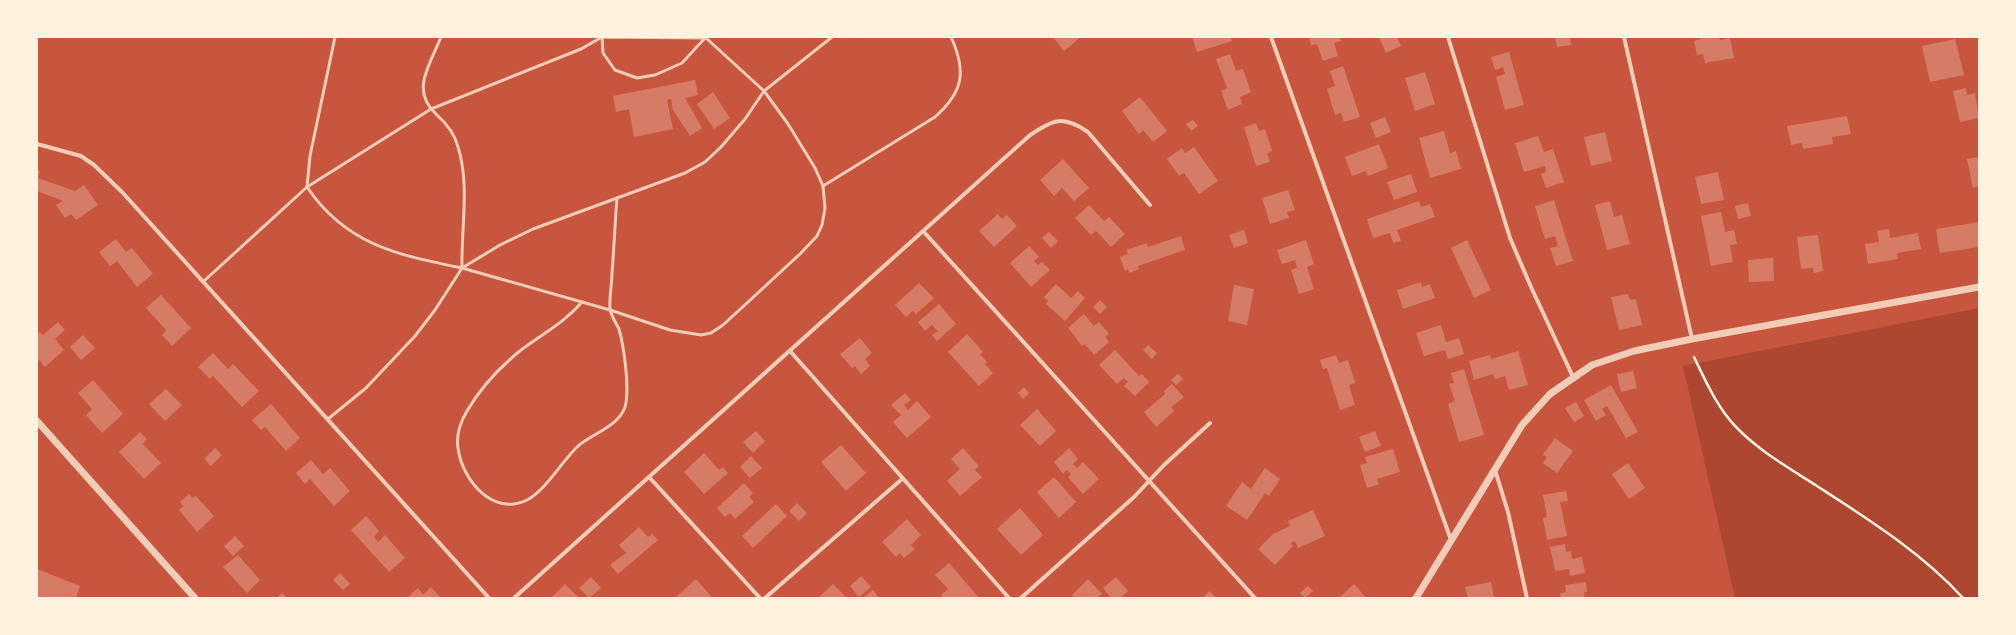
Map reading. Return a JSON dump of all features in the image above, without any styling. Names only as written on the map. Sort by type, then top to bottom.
[{"type":"street","points":[[1271,37],[1451,540]]},
{"type":"street","points":[[1448,37],[1510,238],[1573,377]]},
{"type":"street","points":[[1624,37],[1692,339]]},
{"type":"street","points":[[514,598],[1029,136],[1052,121],[1065,120],[1076,124],[1088,132],[1150,205]]},
{"type":"street","points":[[37,144],[75,154],[94,165],[122,192],[489,598]]},
{"type":"street","points":[[923,231],[1150,480],[1255,598]]},
{"type":"street","points":[[1416,598],[1522,425],[1537,406],[1573,377],[1610,358],[1692,339],[1979,287]]},
{"type":"street","points":[[790,350],[1009,598]]},
{"type":"street","points":[[37,421],[195,598]]},
{"type":"street","points":[[1021,598],[1134,497],[1210,423]]},
{"type":"street","points":[[1495,468],[1508,512],[1527,598]]},
{"type":"street","points":[[649,477],[760,598]]},
{"type":"street","points":[[765,598],[902,478]]},
{"type":"lane","points":[[204,281],[307,187],[431,109],[581,49],[602,37],[706,38],[764,91],[788,124],[815,168],[823,186],[825,208],[822,225],[817,236],[800,254],[724,325],[711,333],[701,335],[670,330],[610,310],[462,268],[387,250],[363,239],[319,204],[307,187],[310,156],[335,37]]},
{"type":"lane","points":[[441,37],[424,81],[422,92],[425,101],[453,134],[458,146],[464,191],[462,268]]},
{"type":"lane","points":[[602,37],[603,53],[615,70],[636,78],[655,75],[682,63],[706,38]]},
{"type":"lane","points":[[328,419],[366,388],[415,336],[435,310],[462,268],[500,245],[533,229],[685,172],[705,162],[721,147],[745,119],[764,91],[832,37]]},
{"type":"lane","points":[[823,186],[935,117],[950,104],[958,90],[960,79],[959,62],[951,37]]},
{"type":"lane","points":[[582,302],[560,324],[522,349],[500,367],[467,411],[459,431],[458,448],[461,460],[472,482],[482,493],[495,502],[505,505],[528,499],[541,488],[579,445],[617,420],[624,407],[627,389],[622,343],[610,310],[617,198]]},
{"type":"path","points":[[1694,357],[1709,388],[1736,427],[1772,457],[1865,517],[1936,570],[1963,598]]},
{"type":"shaded area","points":[[1979,308],[1979,598],[1735,598],[1683,366]]},
{"type":"building","points":[[1053,37],[1081,37],[1064,51]]},
{"type":"building","points":[[1192,37],[1231,37],[1232,41],[1197,52]]},
{"type":"building","points":[[1309,37],[1339,37],[1341,41],[1334,43],[1338,56],[1323,61],[1317,44],[1311,45]]},
{"type":"building","points":[[1379,37],[1397,37],[1401,46],[1386,53]]},
{"type":"building","points":[[1555,37],[1570,37],[1571,45],[1557,47]]},
{"type":"building","points":[[1700,37],[1719,37],[1720,40],[1730,38],[1734,58],[1705,63],[1703,54],[1697,55],[1694,41],[1701,39]]},
{"type":"building","points":[[1955,39],[1964,75],[1930,82],[1922,46]]},
{"type":"building","points":[[1509,52],[1524,105],[1505,110],[1496,77],[1505,74],[1503,67],[1495,70],[1491,57]]},
{"type":"building","points":[[1230,54],[1236,71],[1243,69],[1251,92],[1240,97],[1242,104],[1228,110],[1221,91],[1227,88],[1216,59]]},
{"type":"building","points":[[1343,66],[1360,117],[1344,122],[1341,113],[1335,115],[1327,89],[1335,86],[1330,71]]},
{"type":"building","points":[[1425,72],[1435,104],[1415,111],[1405,78]]},
{"type":"building","points":[[695,80],[698,95],[685,98],[702,128],[690,136],[673,110],[671,99],[667,100],[673,129],[634,137],[629,109],[616,112],[613,96]]},
{"type":"building","points":[[1966,88],[1967,95],[1975,93],[1979,118],[1960,122],[1953,91]]},
{"type":"building","points":[[713,92],[730,118],[714,129],[697,104]]},
{"type":"building","points":[[1140,97],[1167,131],[1153,142],[1143,130],[1139,134],[1122,111]]},
{"type":"building","points":[[1847,116],[1851,134],[1832,137],[1833,144],[1803,149],[1802,143],[1791,145],[1787,126]]},
{"type":"building","points":[[1385,117],[1391,132],[1376,138],[1370,123]]},
{"type":"building","points":[[1193,120],[1198,126],[1191,131],[1186,124]]},
{"type":"building","points":[[1256,123],[1259,131],[1265,129],[1272,151],[1267,153],[1270,162],[1256,166],[1244,127]]},
{"type":"building","points":[[1444,131],[1450,153],[1456,151],[1461,169],[1430,178],[1419,138]]},
{"type":"building","points":[[1605,132],[1612,161],[1591,166],[1584,137]]},
{"type":"building","points":[[1538,136],[1544,152],[1553,149],[1564,182],[1546,188],[1541,174],[1546,172],[1545,166],[1524,172],[1515,143]]},
{"type":"building","points":[[1379,144],[1388,168],[1368,176],[1366,171],[1352,176],[1345,157]]},
{"type":"building","points":[[1194,147],[1218,181],[1199,194],[1184,173],[1179,176],[1167,159],[1182,148],[1185,153]]},
{"type":"building","points":[[1979,157],[1979,186],[1973,188],[1967,159]]},
{"type":"building","points":[[1063,159],[1089,188],[1074,201],[1062,188],[1054,196],[1040,180]]},
{"type":"building","points":[[37,170],[40,171],[38,178],[75,191],[84,185],[98,205],[76,220],[71,214],[65,218],[56,205],[63,201],[37,191]]},
{"type":"building","points":[[1718,172],[1724,200],[1701,204],[1695,177]]},
{"type":"building","points":[[1411,174],[1417,192],[1394,200],[1387,182]]},
{"type":"building","points":[[1288,190],[1295,210],[1287,212],[1289,218],[1270,224],[1262,198]]},
{"type":"building","points":[[1554,200],[1573,261],[1556,266],[1550,248],[1558,246],[1555,236],[1545,239],[1535,206]]},
{"type":"building","points":[[1419,201],[1421,207],[1430,204],[1435,217],[1397,230],[1401,241],[1393,243],[1390,233],[1373,238],[1367,219]]},
{"type":"building","points":[[1610,201],[1614,217],[1622,215],[1630,244],[1607,250],[1595,205]]},
{"type":"building","points":[[1748,203],[1751,216],[1738,219],[1735,206]]},
{"type":"building","points":[[1089,205],[1104,221],[1109,217],[1125,234],[1111,247],[1096,231],[1091,235],[1075,218]]},
{"type":"building","points":[[1721,212],[1725,232],[1734,230],[1737,244],[1730,245],[1733,262],[1711,266],[1701,216]]},
{"type":"building","points":[[998,214],[1002,219],[1007,215],[1017,226],[994,247],[979,231]]},
{"type":"building","points":[[1979,222],[1979,247],[1940,253],[1936,229]]},
{"type":"building","points":[[1889,229],[1890,238],[1918,233],[1921,249],[1897,253],[1898,259],[1868,264],[1865,244],[1879,242],[1877,231]]},
{"type":"building","points":[[1244,230],[1248,243],[1234,248],[1229,235]]},
{"type":"building","points":[[1049,232],[1058,241],[1051,248],[1042,238]]},
{"type":"building","points":[[1818,235],[1823,271],[1814,273],[1813,268],[1801,269],[1797,237]]},
{"type":"building","points":[[1181,236],[1185,250],[1138,266],[1139,269],[1129,273],[1128,269],[1125,271],[1120,257],[1128,254],[1126,250],[1147,243],[1148,247]]},
{"type":"building","points":[[116,239],[126,252],[132,248],[153,274],[137,287],[117,261],[110,266],[99,252]]},
{"type":"building","points":[[1306,240],[1314,264],[1307,267],[1314,289],[1299,294],[1291,270],[1297,268],[1295,260],[1282,264],[1277,250]]},
{"type":"building","points":[[1467,240],[1491,290],[1474,298],[1451,248]]},
{"type":"building","points":[[1029,246],[1039,257],[1034,261],[1038,265],[1042,262],[1050,270],[1031,287],[1010,263]]},
{"type":"building","points":[[1773,258],[1774,281],[1749,282],[1748,260]]},
{"type":"building","points":[[1421,282],[1422,287],[1430,284],[1435,298],[1403,309],[1397,290]]},
{"type":"building","points":[[919,283],[934,298],[916,314],[913,311],[906,317],[895,305]]},
{"type":"building","points":[[1056,284],[1071,298],[1078,291],[1085,298],[1065,321],[1046,304],[1048,301],[1044,297]]},
{"type":"building","points":[[1234,285],[1254,289],[1247,325],[1228,321]]},
{"type":"building","points":[[1628,294],[1630,300],[1636,299],[1642,325],[1619,330],[1611,297]]},
{"type":"building","points":[[161,295],[191,328],[172,346],[162,335],[166,330],[146,308]]},
{"type":"building","points":[[1100,300],[1107,307],[1100,314],[1093,307]]},
{"type":"building","points":[[939,304],[956,324],[937,341],[932,335],[938,331],[932,325],[925,331],[918,322]]},
{"type":"building","points":[[1084,314],[1094,326],[1099,322],[1109,334],[1105,337],[1109,342],[1094,355],[1085,344],[1082,346],[1068,328]]},
{"type":"building","points":[[58,322],[65,330],[55,339],[64,350],[45,367],[39,360],[37,362],[37,334],[40,332],[43,335]]},
{"type":"building","points":[[1441,325],[1446,342],[1459,338],[1464,354],[1448,359],[1445,350],[1424,356],[1416,333]]},
{"type":"building","points":[[967,334],[983,352],[980,354],[987,362],[985,364],[993,373],[979,386],[948,352]]},
{"type":"building","points":[[83,335],[95,348],[81,360],[70,347]]},
{"type":"building","points":[[860,338],[872,353],[865,359],[870,366],[861,374],[855,366],[852,368],[840,354]]},
{"type":"building","points":[[1148,345],[1157,353],[1152,359],[1143,350]]},
{"type":"building","points":[[1115,350],[1139,376],[1142,374],[1149,382],[1135,396],[1124,386],[1128,382],[1124,378],[1117,384],[1099,365]]},
{"type":"building","points":[[1518,351],[1528,385],[1509,390],[1505,376],[1495,379],[1493,374],[1474,380],[1469,361],[1490,355],[1491,359]]},
{"type":"building","points":[[213,353],[228,369],[233,364],[259,391],[242,407],[213,376],[210,379],[198,367]]},
{"type":"building","points":[[1336,355],[1339,363],[1348,360],[1355,383],[1349,385],[1355,405],[1340,410],[1327,368],[1323,369],[1320,360]]},
{"type":"building","points":[[1464,369],[1484,435],[1459,442],[1448,404],[1455,401],[1449,384],[1454,383],[1451,373]]},
{"type":"building","points":[[1633,371],[1637,388],[1621,392],[1617,374]]},
{"type":"building","points":[[1178,374],[1183,379],[1176,385],[1171,380]]},
{"type":"building","points":[[93,380],[123,414],[102,433],[86,415],[92,409],[78,393]]},
{"type":"building","points":[[1172,384],[1184,397],[1171,407],[1174,411],[1156,427],[1144,412],[1165,394],[1164,391]]},
{"type":"building","points":[[1611,385],[1638,432],[1626,438],[1607,406],[1602,409],[1606,415],[1596,421],[1584,400]]},
{"type":"building","points":[[1024,387],[1029,393],[1023,399],[1018,393]]},
{"type":"building","points":[[166,389],[182,405],[165,421],[149,404]]},
{"type":"building","points":[[905,393],[911,400],[904,405],[908,410],[917,401],[931,417],[907,438],[893,422],[901,415],[891,405]]},
{"type":"building","points":[[1576,402],[1584,416],[1574,422],[1565,408]]},
{"type":"building","points":[[271,404],[300,438],[286,451],[265,427],[261,430],[252,420]]},
{"type":"building","points":[[1037,409],[1056,431],[1040,446],[1020,425]]},
{"type":"building","points":[[756,431],[765,441],[753,453],[743,442]]},
{"type":"building","points":[[1375,431],[1381,446],[1365,452],[1359,437]]},
{"type":"building","points":[[140,432],[147,439],[143,444],[161,463],[144,479],[119,452]]},
{"type":"building","points":[[1555,438],[1573,451],[1557,473],[1543,463],[1547,457],[1543,455]]},
{"type":"building","points":[[841,445],[866,473],[846,491],[821,462]]},
{"type":"building","points":[[215,448],[222,455],[211,466],[204,459]]},
{"type":"building","points":[[963,448],[979,466],[975,470],[982,477],[960,496],[947,481],[960,469],[951,459]]},
{"type":"building","points":[[1069,448],[1078,459],[1073,464],[1077,468],[1083,462],[1099,479],[1083,494],[1068,477],[1071,474],[1067,470],[1063,474],[1054,462]]},
{"type":"building","points":[[1393,449],[1400,472],[1377,479],[1379,484],[1367,488],[1360,465],[1367,463],[1365,457]]},
{"type":"building","points":[[704,453],[719,470],[723,467],[728,473],[704,494],[684,472]]},
{"type":"building","points":[[751,456],[762,468],[750,478],[740,467]]},
{"type":"building","points":[[311,460],[323,474],[330,468],[350,491],[334,506],[310,479],[305,484],[296,473]]},
{"type":"building","points":[[1628,463],[1645,488],[1629,499],[1612,474]]},
{"type":"building","points":[[1265,468],[1280,479],[1269,496],[1265,493],[1247,520],[1226,506],[1242,482],[1251,489]]},
{"type":"building","points":[[1054,477],[1076,502],[1059,518],[1037,492]]},
{"type":"building","points":[[744,483],[753,493],[749,497],[754,502],[735,519],[730,513],[725,517],[717,508]]},
{"type":"building","points":[[1566,491],[1568,501],[1560,502],[1567,536],[1547,540],[1543,518],[1547,517],[1543,495]]},
{"type":"building","points":[[189,494],[192,498],[196,496],[214,516],[197,532],[179,510],[183,506],[180,502]]},
{"type":"building","points":[[797,503],[807,513],[799,521],[789,511]]},
{"type":"building","points":[[776,504],[787,516],[753,548],[742,536]]},
{"type":"building","points":[[1020,508],[1043,535],[1021,555],[997,529]]},
{"type":"building","points":[[1313,510],[1325,536],[1298,548],[1295,541],[1290,543],[1293,546],[1275,565],[1258,549],[1273,534],[1290,526],[1288,521]]},
{"type":"building","points":[[366,516],[379,531],[374,537],[378,542],[385,535],[405,558],[389,572],[351,530]]},
{"type":"building","points":[[907,519],[921,535],[911,545],[915,549],[904,558],[900,553],[896,557],[882,542]]},
{"type":"building","points":[[639,527],[648,537],[652,534],[658,540],[618,574],[610,565],[626,553],[619,545]]},
{"type":"building","points":[[235,536],[244,546],[233,556],[224,546]]},
{"type":"building","points":[[1565,544],[1566,552],[1571,551],[1572,559],[1582,557],[1585,573],[1570,576],[1569,569],[1555,571],[1550,547]]},
{"type":"building","points":[[238,555],[260,580],[247,593],[223,567]]},
{"type":"building","points":[[949,563],[979,598],[943,598],[941,595],[948,589],[935,575]]},
{"type":"building","points":[[37,569],[80,586],[76,598],[37,598]]},
{"type":"building","points":[[340,573],[350,584],[343,590],[333,580]]},
{"type":"building","points":[[861,576],[871,587],[859,597],[850,586]]},
{"type":"building","points":[[591,577],[601,588],[589,598],[579,588]]},
{"type":"building","points":[[1116,577],[1128,591],[1120,598],[1111,598],[1103,588]]},
{"type":"building","points":[[696,579],[711,596],[709,598],[675,598]]},
{"type":"building","points":[[1088,579],[1102,594],[1097,598],[1074,598],[1072,595]]},
{"type":"building","points":[[1491,582],[1494,598],[1468,598],[1465,587]]},
{"type":"building","points":[[1586,582],[1587,592],[1584,592],[1585,598],[1561,598],[1560,593],[1566,592],[1565,585]]},
{"type":"building","points":[[565,584],[579,598],[551,598]]},
{"type":"building","points":[[833,584],[845,596],[843,598],[818,598]]},
{"type":"building","points":[[1354,584],[1366,598],[1339,598]]},
{"type":"building","points":[[1308,586],[1313,591],[1305,598],[1300,593]]},
{"type":"building","points":[[431,587],[441,598],[410,598],[409,596],[418,588],[423,595]]},
{"type":"building","points":[[873,590],[879,598],[863,598]]},
{"type":"building","points":[[1210,591],[1216,598],[1202,598]]},
{"type":"building","points":[[282,593],[287,598],[277,598]]}]
